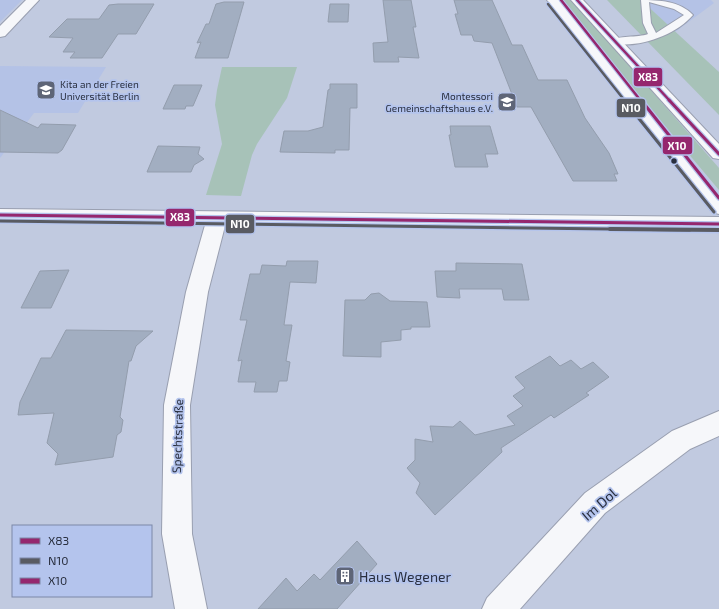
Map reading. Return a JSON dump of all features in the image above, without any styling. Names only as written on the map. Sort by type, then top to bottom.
[{"type":"main road","points":[[0,33],[33,0]]},
{"type":"main road","points":[[553,0],[719,208]]},
{"type":"main road","points":[[578,0],[719,154]]},
{"type":"main road","points":[[0,215],[719,224]]},
{"type":"main road","name":"Spechtstraße","points":[[191,609],[177,534],[177,405],[197,292],[217,218]]},
{"type":"main road","name":"Im Dol","points":[[498,609],[595,503],[681,440],[719,423]]},
{"type":"lane","points":[[641,40],[653,35],[647,23],[645,0]]},
{"type":"lane","points":[[615,41],[641,40],[658,37],[689,15],[677,8],[651,0]]},
{"type":"shaded area","points":[[0,0],[22,0],[0,22]]},
{"type":"shaded area","points":[[641,0],[711,0],[714,3],[675,32]]},
{"type":"shaded area","name":"Kita an der Freien Universität Berlin","points":[[0,66],[106,67],[78,113],[34,113],[0,158]]},
{"type":"green space","points":[[559,0],[572,0],[719,168],[719,190]]},
{"type":"green space","points":[[607,0],[641,0],[719,72],[719,115]]},
{"type":"green space","points":[[222,67],[297,67],[287,98],[257,144],[252,155],[241,196],[206,195],[222,144],[215,105]]},
{"type":"building","points":[[383,0],[411,0],[416,27],[413,27],[419,58],[398,57],[399,62],[374,62],[373,43],[388,42]]},
{"type":"building","points":[[454,0],[492,0],[512,45],[522,45],[538,80],[567,80],[585,118],[609,153],[618,174],[614,174],[617,181],[573,181],[531,107],[517,107],[492,43],[474,41],[472,35],[461,35],[455,14],[458,14]]},
{"type":"building","points":[[224,2],[244,2],[228,58],[195,58],[201,42],[197,43],[206,24],[209,24],[216,4]]},
{"type":"building","points":[[154,4],[136,34],[118,34],[102,58],[70,58],[75,52],[63,52],[73,38],[49,37],[67,19],[99,19],[109,5]]},
{"type":"building","points":[[330,4],[349,4],[348,22],[328,22]]},
{"type":"building","points":[[330,84],[357,84],[357,108],[350,108],[349,150],[335,150],[335,153],[280,152],[284,131],[308,131],[323,127]]},
{"type":"building","points":[[174,85],[202,85],[193,106],[186,106],[185,109],[163,109]]},
{"type":"building","points":[[0,110],[38,128],[41,124],[76,125],[62,150],[58,153],[0,152]]},
{"type":"building","points":[[450,126],[490,126],[498,154],[485,154],[488,167],[455,167],[449,135],[451,135]]},
{"type":"building","points":[[158,146],[200,147],[198,154],[204,159],[194,165],[191,172],[147,172]]},
{"type":"building","points":[[287,261],[318,261],[316,283],[290,282],[284,325],[292,325],[286,361],[290,362],[287,381],[279,381],[277,392],[254,392],[256,382],[238,382],[242,360],[238,361],[247,320],[240,320],[250,274],[260,274],[262,265],[286,266]]},
{"type":"building","points":[[456,263],[522,264],[529,300],[504,300],[502,289],[459,289],[460,298],[437,297],[435,271],[456,271]]},
{"type":"building","points":[[69,270],[51,308],[21,308],[40,271]]},
{"type":"building","points":[[379,293],[390,301],[427,302],[430,327],[411,327],[411,329],[401,330],[401,340],[381,342],[381,357],[343,356],[345,300],[365,300],[371,294]]},
{"type":"building","points":[[66,330],[153,331],[136,346],[131,361],[129,361],[120,417],[123,420],[121,432],[117,435],[113,457],[55,465],[58,454],[47,443],[54,413],[18,415],[20,402],[41,358],[51,358]]},
{"type":"building","points":[[550,356],[560,366],[571,360],[581,369],[593,362],[609,377],[586,393],[589,395],[554,418],[551,415],[501,448],[502,452],[435,515],[416,493],[420,483],[407,468],[415,460],[415,439],[433,442],[430,426],[453,427],[460,421],[475,435],[515,425],[507,416],[523,406],[513,396],[525,388],[515,377]]},
{"type":"building","name":"Haus Wegener","points":[[357,541],[377,564],[337,609],[258,609],[286,578],[297,591],[314,574],[320,580]]},
{"type":"transit line","name":"X10","points":[[561,0],[719,198]]},
{"type":"transit line","name":"X83","points":[[577,0],[719,154]]},
{"type":"transit line","name":"N10","points":[[548,4],[714,212]]},
{"type":"transit line","name":"X83","points":[[0,215],[719,224]]},
{"type":"transit line","name":"N10","points":[[0,221],[719,230]]},
{"type":"place","name":"Kita an der Freien Universität Berlin","points":[[46,90]]},
{"type":"place","name":"Montessori Gemeinschaftshaus e.V.","points":[[507,102]]},
{"type":"place","name":"Haus Wegener","points":[[345,576]]}]
